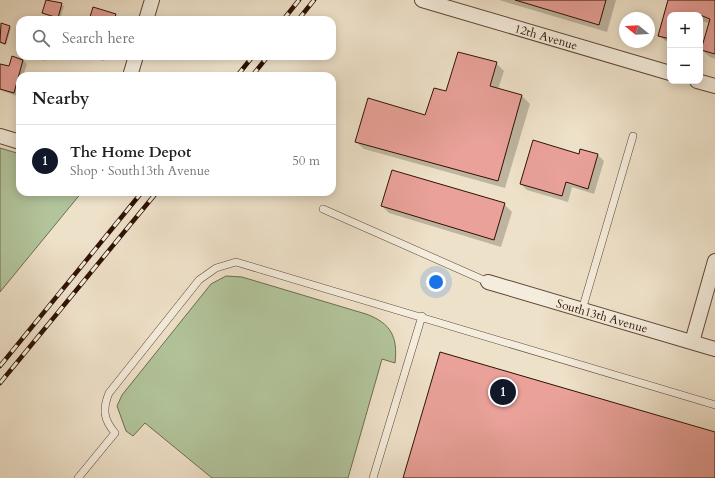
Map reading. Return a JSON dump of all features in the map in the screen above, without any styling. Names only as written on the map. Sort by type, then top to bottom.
[{"type":"street","points":[[147,16],[152,0]]},
{"type":"street","name":"12th Avenue","points":[[422,0],[667,72]]},
{"type":"street","points":[[131,72],[135,60]]},
{"type":"street","points":[[703,83],[715,86]]},
{"type":"street","points":[[0,136],[16,141]]},
{"type":"street","points":[[692,342],[715,261]]},
{"type":"street","name":"South13th Avenue","points":[[488,282],[715,349]]},
{"type":"lane","points":[[582,310],[633,136]]},
{"type":"lane","points":[[323,209],[488,282]]},
{"type":"lane","points":[[78,478],[115,433],[108,425],[104,415],[105,404],[110,393],[199,280],[216,268],[236,262],[422,316],[715,405]]},
{"type":"lane","points":[[373,478],[422,316]]},
{"type":"green space","points":[[0,148],[16,153],[16,196],[79,196],[0,292]]},
{"type":"green space","points":[[226,276],[242,277],[366,314],[382,322],[391,332],[394,338],[396,354],[395,363],[382,359],[348,478],[212,478],[145,423],[133,436],[126,431],[117,406],[122,395],[211,284]]},
{"type":"building","points":[[46,0],[62,3],[59,16],[52,16],[42,13]]},
{"type":"building","points":[[515,0],[606,0],[599,25]]},
{"type":"building","points":[[668,0],[715,0],[715,54],[703,51],[703,43],[710,19],[703,16],[703,12],[667,12],[667,38],[658,36]]},
{"type":"building","points":[[93,7],[116,14],[115,16],[90,16]]},
{"type":"building","points":[[1,23],[10,26],[5,44],[0,42]]},
{"type":"building","points":[[458,52],[497,62],[490,86],[522,95],[498,181],[355,142],[368,98],[425,115],[434,88],[446,91]]},
{"type":"building","points":[[12,56],[16,57],[16,60],[23,60],[20,72],[16,72],[16,86],[14,93],[0,89],[0,64],[9,66]]},
{"type":"building","points":[[533,140],[579,154],[580,149],[598,154],[588,189],[566,182],[562,196],[520,184]]},
{"type":"building","points":[[392,170],[505,203],[494,240],[381,206]]},
{"type":"building","points":[[440,352],[715,432],[715,478],[403,478]]},
{"type":"railway","points":[[286,16],[299,0]]},
{"type":"railway","points":[[301,16],[314,0]]},
{"type":"railway","points":[[240,72],[250,60]]},
{"type":"railway","points":[[255,72],[265,60]]},
{"type":"railway","points":[[0,366],[139,196]]},
{"type":"railway","points":[[0,383],[154,196]]},
{"type":"place","name":"The Home Depot","points":[[503,392]]}]
